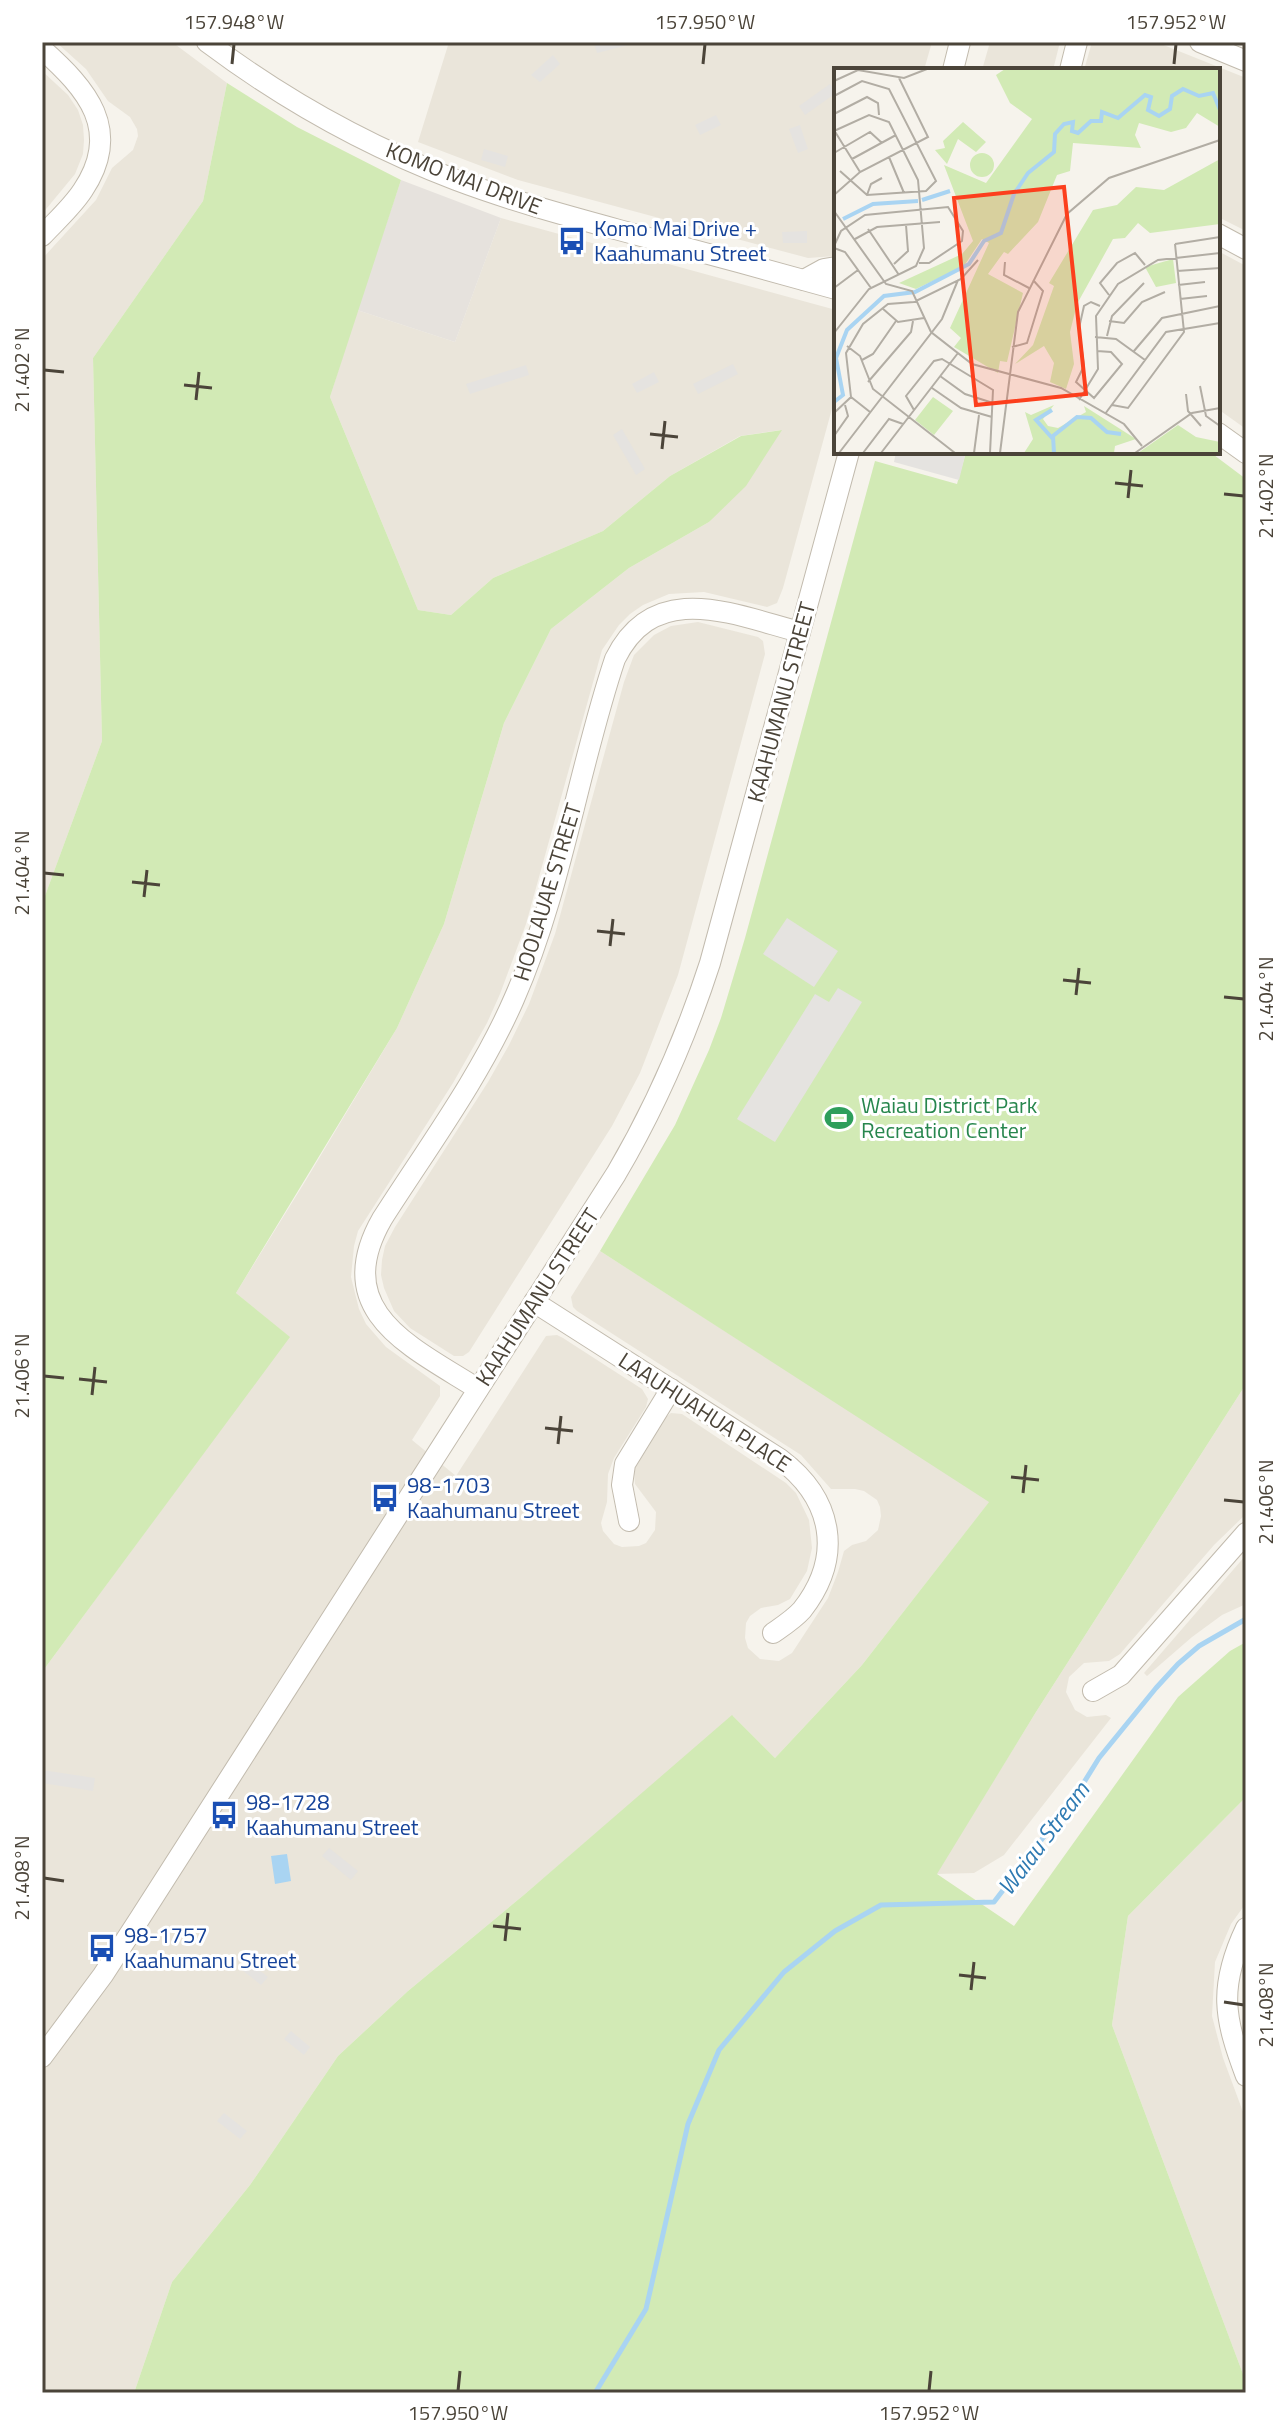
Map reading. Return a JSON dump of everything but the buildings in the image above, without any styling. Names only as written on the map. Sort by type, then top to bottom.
[{"type":"street","name":"KOMO MAI DRIVE","points":[[207,42],[248,72],[318,115],[454,179],[524,204],[834,288]]},
{"type":"street","points":[[954,68],[960,42]]},
{"type":"street","points":[[1070,68],[1077,42]]},
{"type":"street","points":[[1200,42],[1246,61]]},
{"type":"street","points":[[42,49],[83,89],[102,136],[100,153],[89,180],[42,236]]},
{"type":"street","points":[[1220,235],[1246,249]]},
{"type":"street","points":[[804,280],[834,267]]},
{"type":"street","points":[[1220,434],[1246,453]]},
{"type":"street","name":"KAAHUMANU STREET","points":[[42,2057],[103,1975],[640,1133],[681,1046],[710,963],[848,454]]},
{"type":"street","name":"HOOLAUAE STREET","points":[[478,1389],[404,1342],[383,1322],[368,1292],[368,1251],[382,1219],[477,1072],[515,998],[544,916],[615,659],[626,639],[647,621],[678,608],[712,609],[800,632]]},
{"type":"street","name":"LAAUHUAHUA PLACE","points":[[534,1302],[795,1470],[807,1482],[821,1508],[828,1538],[823,1572],[800,1612],[773,1633]]},
{"type":"street","points":[[629,1521],[622,1485],[625,1464],[671,1389]]},
{"type":"street","points":[[1093,1691],[1121,1675],[1246,1533]]},
{"type":"street","points":[[1246,1928],[1232,1960],[1226,1997],[1229,2027],[1246,2076]]},
{"type":"shaded area","points":[[56,42],[172,42],[227,83],[203,201],[93,358],[102,741],[42,904],[42,259],[96,200],[112,168],[133,150],[138,136],[130,117],[108,101],[86,69]]},
{"type":"shaded area","points":[[449,42],[932,42],[925,68],[834,68],[834,256],[808,258],[518,180],[418,142]]},
{"type":"shaded area","points":[[596,42],[640,42],[597,53]]},
{"type":"shaded area","points":[[990,42],[1060,42],[1054,68],[983,68]]},
{"type":"shaded area","points":[[1092,42],[1156,42],[1246,78],[1246,231],[1220,218],[1220,68],[1085,68]]},
{"type":"shaded area","points":[[553,55],[560,64],[540,82],[531,75]]},
{"type":"shaded area","points":[[42,71],[68,95],[78,110],[84,140],[83,154],[75,174],[42,214]]},
{"type":"shaded area","points":[[830,84],[834,90],[834,94],[805,115],[799,106]]},
{"type":"shaded area","points":[[716,115],[721,125],[700,135],[695,125]]},
{"type":"shaded area","points":[[800,125],[808,149],[798,153],[789,129]]},
{"type":"shaded area","points":[[484,149],[508,156],[505,167],[481,160]]},
{"type":"shaded area","points":[[401,180],[501,218],[455,342],[357,310]]},
{"type":"shaded area","points":[[501,218],[834,309],[834,401],[777,603],[767,607],[704,592],[669,594],[630,614],[602,650],[526,924],[500,994],[453,1083],[358,1231],[351,1277],[366,1324],[386,1347],[440,1386],[440,1396],[412,1440],[456,1476],[546,1336],[563,1338],[642,1389],[648,1399],[608,1474],[607,1502],[601,1523],[603,1531],[614,1544],[639,1546],[646,1543],[655,1530],[656,1512],[635,1484],[634,1470],[671,1413],[682,1414],[786,1483],[796,1493],[809,1520],[812,1548],[807,1571],[790,1599],[761,1608],[750,1616],[745,1638],[748,1648],[760,1659],[779,1661],[792,1653],[828,1598],[844,1551],[866,1541],[878,1530],[881,1516],[877,1500],[864,1491],[831,1489],[801,1455],[577,1311],[571,1297],[600,1251],[990,1501],[862,1665],[775,1758],[733,1716],[408,1991],[338,2056],[250,2185],[172,2282],[134,2393],[42,2393],[42,1672],[289,1337],[236,1293],[397,1028],[444,924],[504,723],[551,629],[629,568],[709,522],[781,430],[740,436],[670,476],[603,531],[493,578],[451,615],[418,610],[330,397],[357,310],[455,342]]},
{"type":"shaded area","points":[[807,231],[807,243],[783,243],[782,232]]},
{"type":"shaded area","points":[[1220,252],[1246,266],[1246,429],[1220,410]]},
{"type":"shaded area","points":[[733,364],[738,374],[698,394],[693,384]]},
{"type":"shaded area","points":[[526,365],[529,375],[470,394],[466,384]]},
{"type":"shaded area","points":[[654,372],[659,382],[637,393],[632,384]]},
{"type":"shaded area","points":[[622,429],[645,469],[636,475],[613,435]]},
{"type":"shaded area","points":[[896,454],[966,454],[959,480],[894,462]]},
{"type":"shaded area","points":[[698,622],[758,637],[763,641],[765,654],[678,975],[640,1073],[612,1126],[469,1352],[454,1356],[410,1328],[394,1311],[381,1275],[385,1246],[488,1082],[529,1004],[555,934],[634,655],[654,635],[671,626]]},
{"type":"shaded area","points":[[787,918],[838,951],[814,987],[763,954]]},
{"type":"shaded area","points":[[838,988],[862,1002],[775,1142],[737,1119],[815,994],[829,1002]]},
{"type":"shaded area","points":[[1246,1384],[1246,1514],[1214,1545],[1120,1654],[1109,1661],[1084,1663],[1069,1677],[1066,1692],[1075,1710],[1087,1717],[1106,1715],[1111,1718],[1004,1855],[974,1873],[936,1874],[1036,1712]]},
{"type":"shaded area","points":[[1246,1555],[1246,1604],[1222,1615],[1147,1676],[1144,1673]]},
{"type":"shaded area","points":[[42,1770],[95,1778],[93,1791],[42,1783]]},
{"type":"shaded area","points":[[1246,1797],[1246,1903],[1231,1924],[1215,1962],[1212,2016],[1223,2058],[1246,2120],[1246,2382],[1112,2025],[1128,1916]]},
{"type":"shaded area","points":[[329,1848],[358,1871],[351,1880],[322,1856]]},
{"type":"shaded area","points":[[249,1962],[268,1977],[261,1985],[242,1970]]},
{"type":"shaded area","points":[[291,2031],[310,2047],[304,2055],[284,2039]]},
{"type":"shaded area","points":[[224,2113],[247,2131],[240,2139],[217,2121]]},
{"type":"green space","points":[[227,83],[297,127],[401,180],[330,397],[418,610],[451,615],[493,578],[603,531],[670,476],[741,436],[782,430],[746,486],[709,522],[629,568],[551,629],[504,723],[444,924],[397,1028],[236,1293],[290,1337],[42,1672],[42,904],[102,741],[93,358],[203,201]]},
{"type":"green space","points":[[965,454],[1213,454],[1246,479],[1246,1384],[1036,1712],[937,1874],[1014,1926],[1178,1697],[1230,1651],[1246,1642],[1246,1797],[1128,1916],[1112,2025],[1246,2382],[1246,2393],[134,2393],[172,2282],[250,2185],[338,2056],[408,1991],[732,1715],[775,1758],[862,1665],[989,1502],[600,1251],[675,1125],[721,1018],[875,461],[957,484]]},
{"type":"water","points":[[287,1854],[291,1881],[275,1884],[271,1856]]},
{"type":"waterway","name":"Waiau Stream","points":[[595,2393],[646,2309],[688,2124],[719,2050],[784,1972],[835,1931],[881,1905],[994,1902],[1078,1792],[1099,1758],[1156,1688],[1199,1646],[1246,1619]]},
{"type":"place","name":"Komo Mai Drive + Kaahumanu Street","points":[[572,241]]},
{"type":"place","name":"Waiau District Park Recreation Center","points":[[839,1118]]},
{"type":"place","name":"98-1703 Kaahumanu Street","points":[[385,1498]]},
{"type":"place","name":"98-1728 Kaahumanu Street","points":[[224,1815]]},
{"type":"place","name":"98-1757 Kaahumanu Street","points":[[102,1948]]}]
